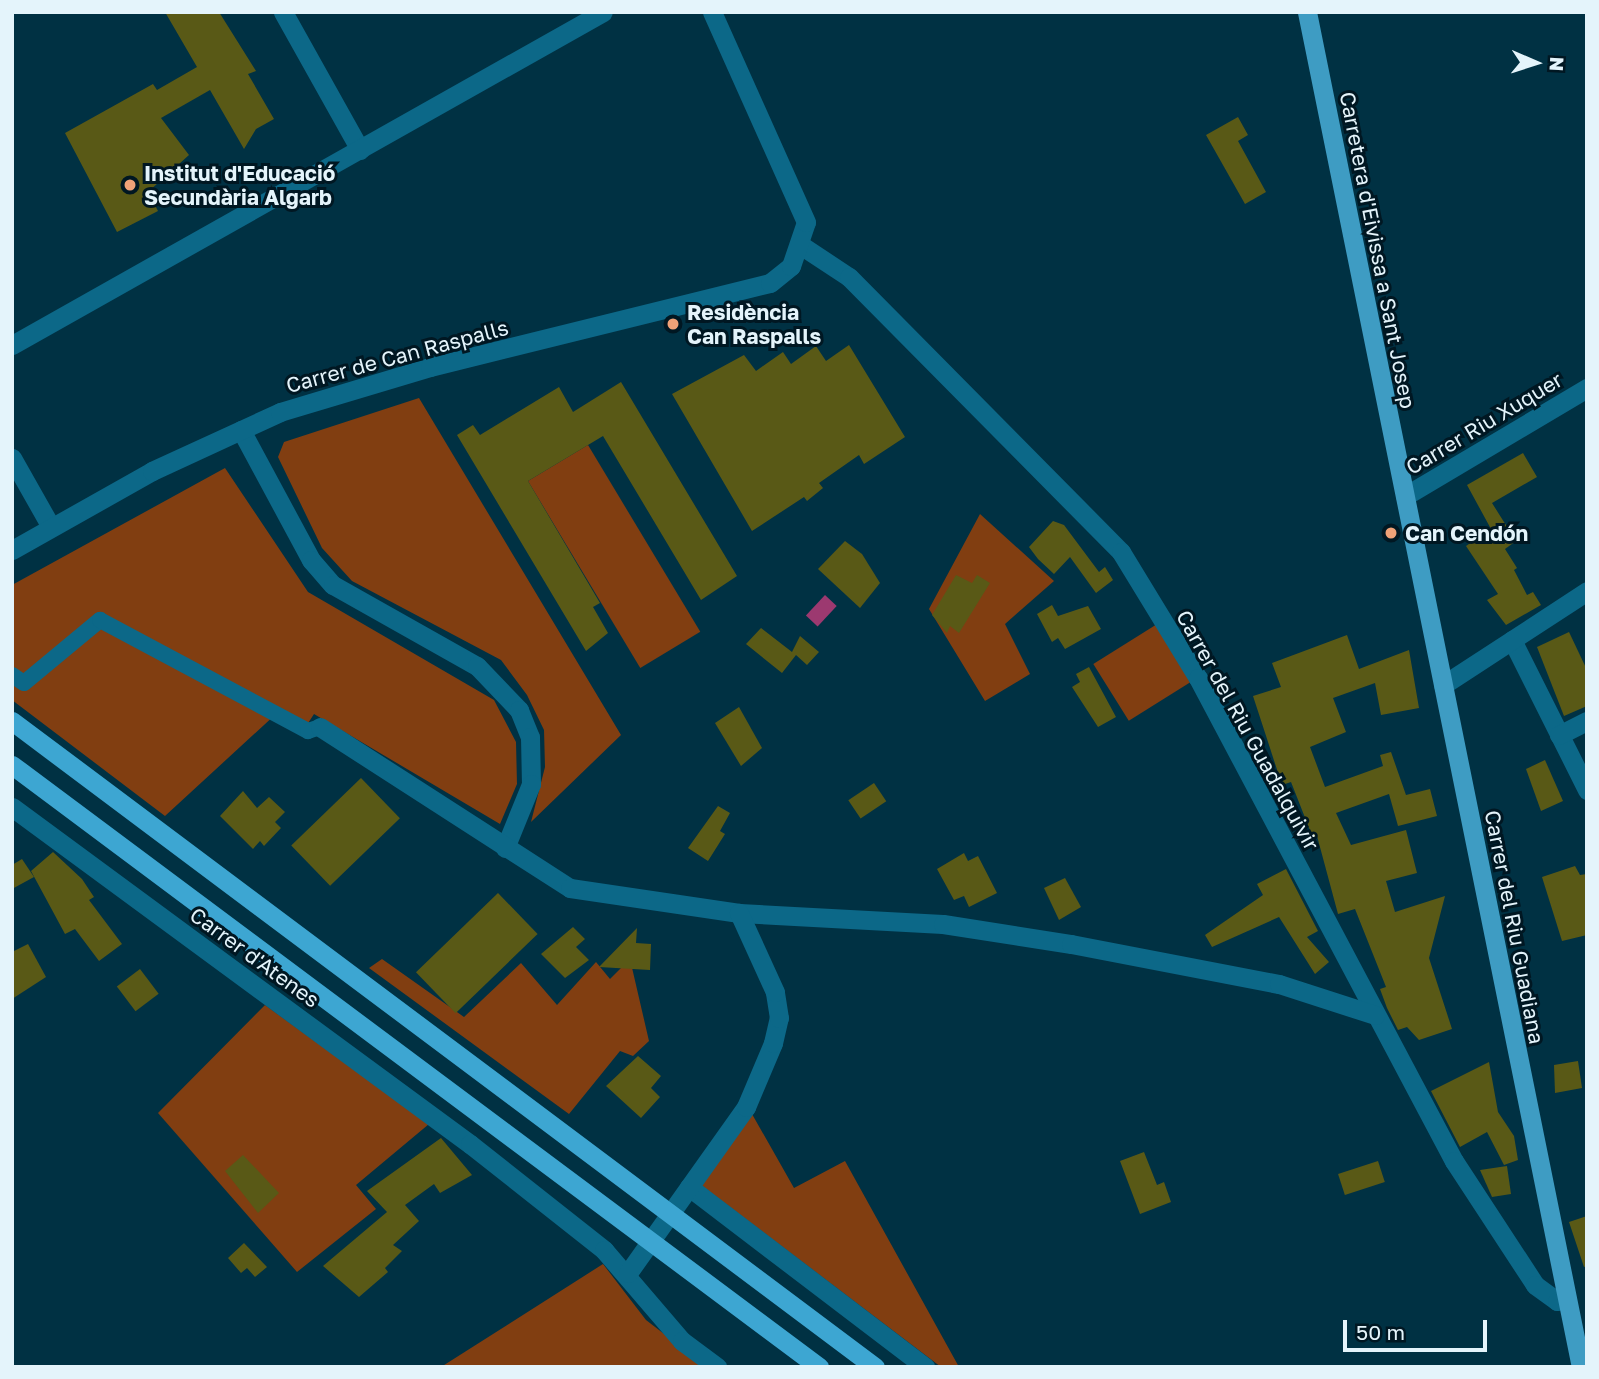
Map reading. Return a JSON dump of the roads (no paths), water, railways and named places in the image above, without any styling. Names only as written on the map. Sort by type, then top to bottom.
[{"type":"highway","points":[[12,721],[875,1367]]},
{"type":"highway","points":[[12,765],[819,1367]]},
{"type":"main road","name":"Carretera d'Eivissa a Sant Josep","points":[[1307,12],[1405,496]]},
{"type":"main road","name":"Carrer del Riu Guadiana","points":[[1405,496],[1581,1367]]},
{"type":"street","points":[[283,12],[360,150]]},
{"type":"street","points":[[12,345],[604,12]]},
{"type":"street","points":[[712,12],[800,202],[806,222],[802,246]]},
{"type":"street","name":"Carrer del Riu Guadalquivir","points":[[802,246],[849,277],[1020,446],[1121,552],[1198,678],[1454,1161],[1535,1285],[1557,1301],[1567,1299]]},
{"type":"street","name":"Carrer de Can Raspalls","points":[[12,550],[51,527],[280,412],[419,370],[770,283],[791,266],[802,246]]},
{"type":"street","name":"Carrer Riu Xuquer","points":[[1405,496],[1587,388]]},
{"type":"street","points":[[241,430],[311,561],[333,585],[477,666],[500,685],[519,710],[530,737],[531,784],[505,848]]},
{"type":"street","points":[[12,458],[51,527]]},
{"type":"street","points":[[1443,685],[1587,591]]},
{"type":"street","points":[[12,675],[24,684],[100,620],[308,732],[320,727],[570,888],[738,913],[943,924],[1071,944],[1279,984],[1375,1015]]},
{"type":"street","points":[[1512,640],[1587,790]]},
{"type":"street","points":[[1559,735],[1587,721]]},
{"type":"street","name":"Carrer d'Atenes","points":[[12,807],[470,1144],[628,1273],[682,1341],[717,1367]]},
{"type":"street","points":[[628,1273],[746,1107],[779,1018],[775,992],[738,913]]},
{"type":"street","points":[[685,1192],[925,1367]]},
{"type":"place","name":"Institut d'Educació Secundària Algarb","points":[[130,185]]},
{"type":"place","name":"Residència Can Raspalls","points":[[673,324]]},
{"type":"place","name":"Can Cendón","points":[[1391,533]]}]
